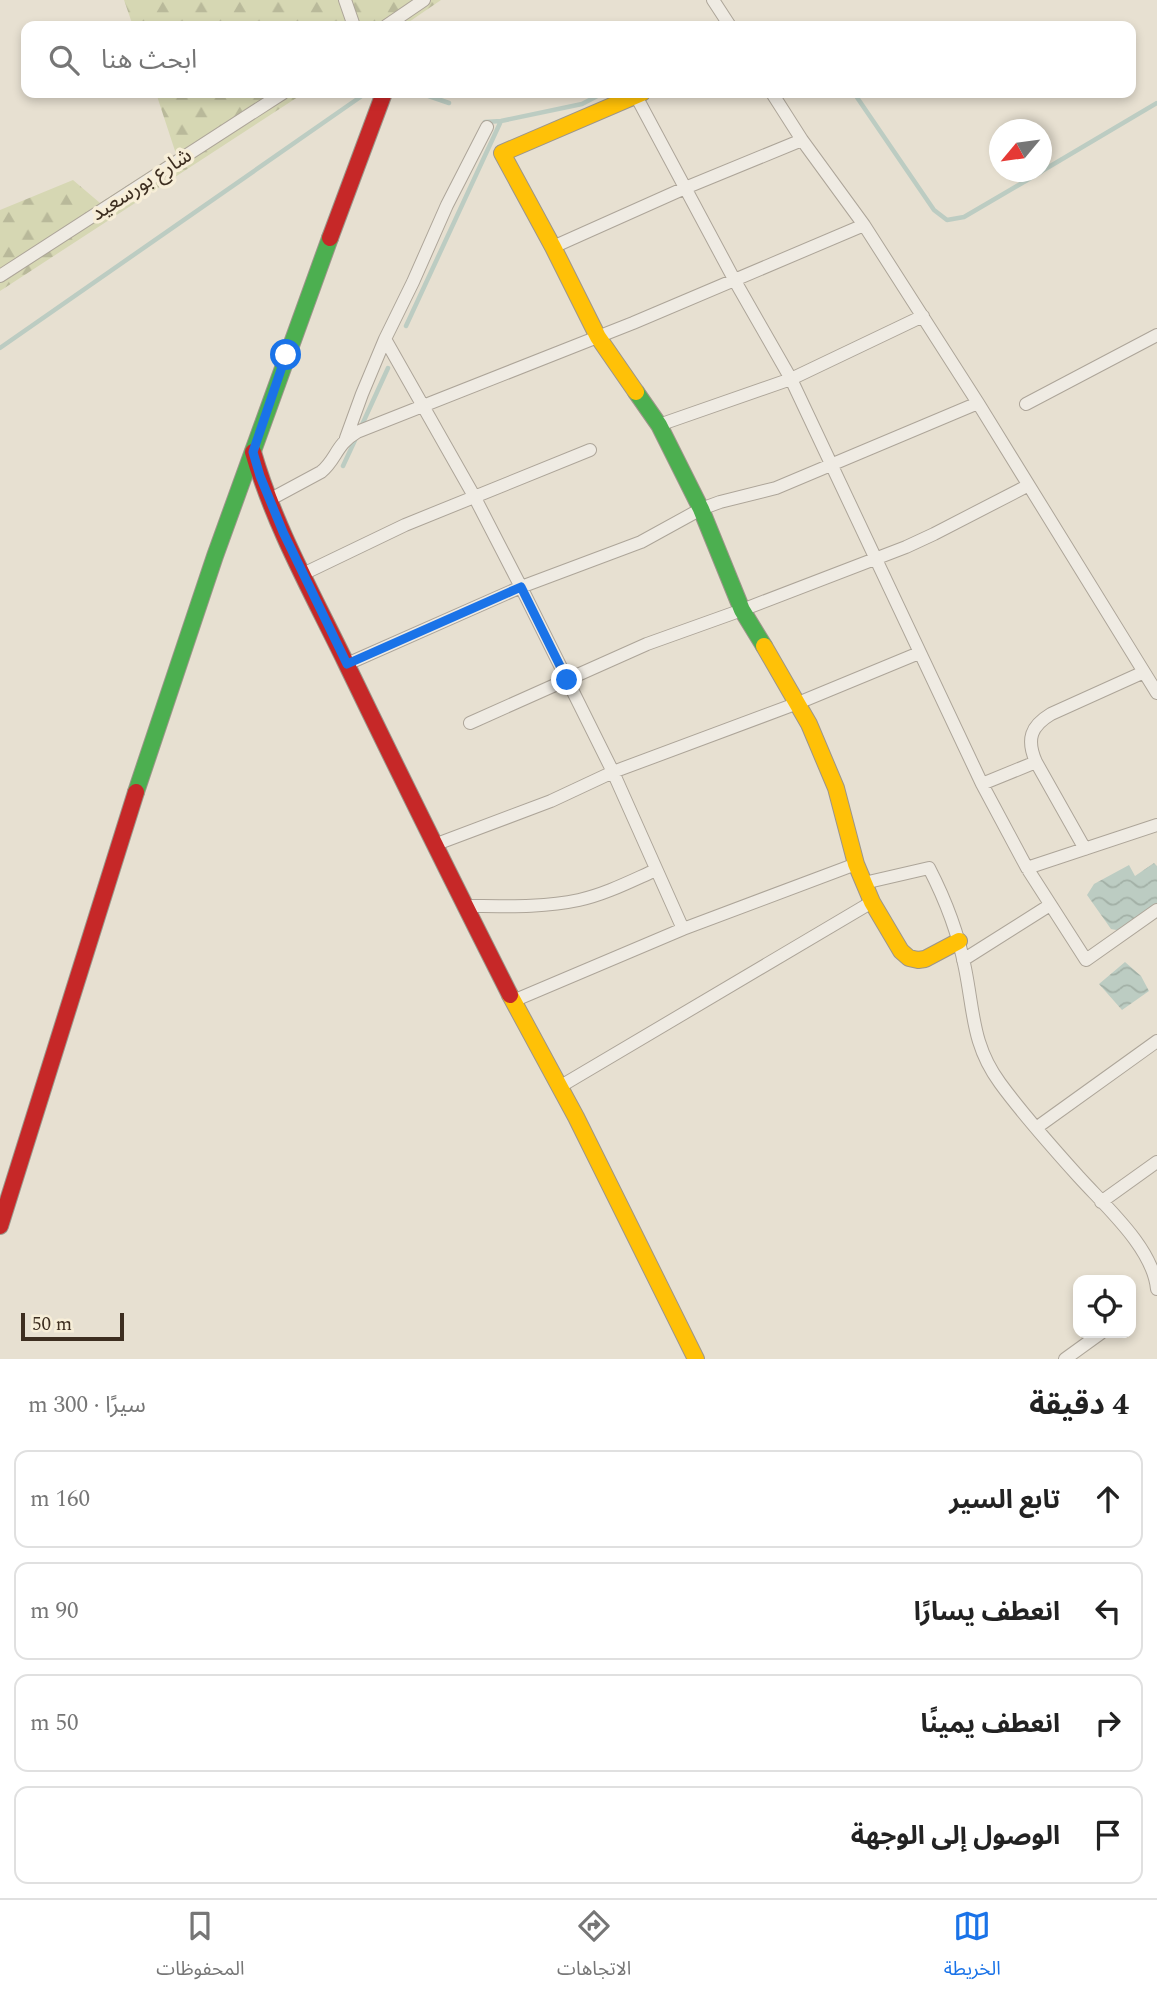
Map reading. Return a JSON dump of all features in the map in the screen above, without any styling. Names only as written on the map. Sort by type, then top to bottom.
[{"type":"street","points":[[345,0],[352,21]]},
{"type":"street","points":[[395,21],[425,0]]},
{"type":"street","points":[[719,2],[728,21]]},
{"type":"street","name":"شارع بورسعيد","points":[[0,276],[275,98]]},
{"type":"street","points":[[0,1226],[106,888],[210,571],[382,98]]},
{"type":"street","points":[[630,98],[502,153],[598,337],[659,425],[701,509],[742,610],[798,703],[832,778],[856,864],[873,902],[901,951],[909,958],[918,960],[959,942]]},
{"type":"street","points":[[641,98],[685,188],[792,379],[982,785],[1050,905],[1086,960],[1157,910]]},
{"type":"street","points":[[775,98],[864,225],[923,316],[1157,693]]},
{"type":"street","points":[[269,500],[326,468],[346,438],[385,339],[447,205],[487,127]]},
{"type":"street","points":[[553,247],[802,140]]},
{"type":"street","points":[[346,438],[736,281],[864,225]]},
{"type":"street","points":[[659,425],[792,379],[923,316]]},
{"type":"street","points":[[1026,404],[1157,335]]},
{"type":"street","points":[[385,339],[474,496],[521,587],[613,772],[683,929]]},
{"type":"street","points":[[347,664],[521,587],[624,550],[701,509],[776,488],[978,403]]},
{"type":"street","points":[[303,574],[377,537],[590,450]]},
{"type":"street","points":[[253,452],[269,500],[303,574],[434,845],[513,1001],[561,1086],[696,1359]]},
{"type":"street","points":[[470,723],[647,644],[876,559],[934,534],[1027,486]]},
{"type":"street","points":[[434,845],[551,801],[613,772],[798,703],[919,653]]},
{"type":"street","points":[[1084,849],[1035,762],[1030,740],[1041,720],[1144,672]]},
{"type":"street","points":[[982,785],[1035,762]]},
{"type":"street","points":[[1027,868],[1157,825]]},
{"type":"street","points":[[513,1001],[683,929],[856,864]]},
{"type":"street","points":[[864,883],[929,867],[959,942],[976,1035],[982,1053],[996,1077],[1036,1128],[1150,1253],[1157,1289]]},
{"type":"street","points":[[464,905],[522,905],[579,900],[656,870]]},
{"type":"street","points":[[561,1086],[873,902]]},
{"type":"street","points":[[963,960],[1050,905]]},
{"type":"street","points":[[1036,1128],[1156,1043]]},
{"type":"street","points":[[1101,1202],[1157,1162]]},
{"type":"street","points":[[1065,1359],[1094,1338]]},
{"type":"green space","points":[[124,0],[441,0],[410,21],[131,21]]},
{"type":"green space","points":[[158,98],[296,98],[0,291],[0,210],[73,180],[100,203],[176,154]]},
{"type":"water","points":[[1154,863],[1157,866],[1157,904],[1122,931],[1111,929],[1087,895],[1094,884],[1129,865],[1135,876]]},
{"type":"water","points":[[1125,962],[1141,976],[1149,991],[1122,1010],[1099,984]]},
{"type":"waterway","points":[[0,348],[359,98]]},
{"type":"waterway","points":[[434,98],[449,103]]},
{"type":"waterway","points":[[485,122],[582,104],[593,98]]},
{"type":"waterway","points":[[857,98],[934,210],[947,220],[964,217],[1024,182]]},
{"type":"waterway","points":[[1052,165],[1157,103]]},
{"type":"waterway","points":[[406,326],[501,121]]},
{"type":"waterway","points":[[361,427],[388,368]]},
{"type":"waterway","points":[[343,466],[356,438]]},
{"type":"traffic: fast","points":[[136,792],[215,556],[330,238]]},
{"type":"traffic: fast","points":[[636,392],[659,425],[701,509],[742,610],[764,646]]},
{"type":"traffic: slow","points":[[630,98],[502,153],[598,337],[636,392]]},
{"type":"traffic: slow","points":[[764,646],[809,724],[836,788],[856,864],[872,902],[901,951],[909,958],[925,959],[959,941]]},
{"type":"traffic: slow","points":[[510,995],[576,1117],[696,1359]]},
{"type":"traffic: jam","points":[[330,238],[382,98]]},
{"type":"traffic: jam","points":[[253,452],[272,506],[295,558],[510,995]]},
{"type":"traffic: jam","points":[[0,1226],[136,792]]},
{"type":"route","points":[[286,355],[253,452],[283,532],[347,664],[521,587],[567,680]]}]
